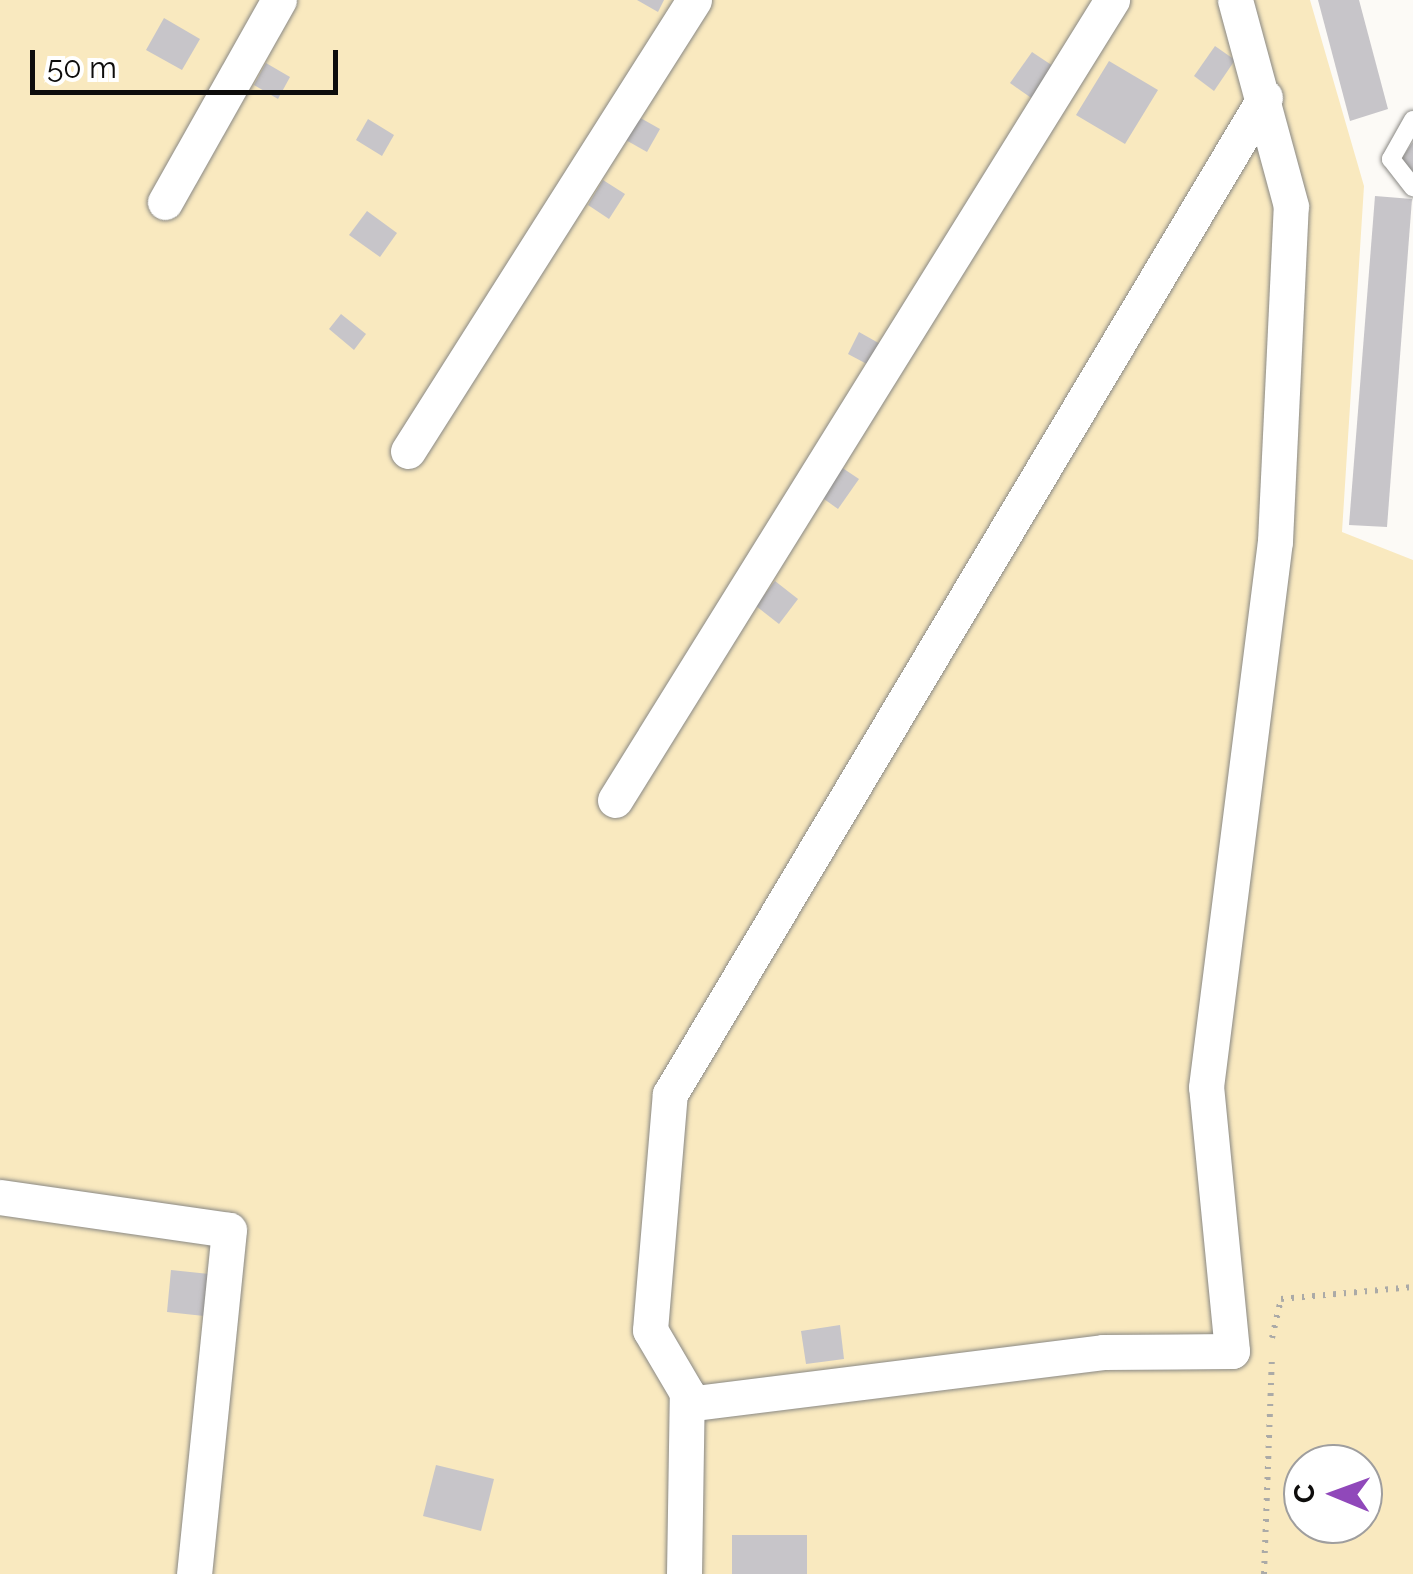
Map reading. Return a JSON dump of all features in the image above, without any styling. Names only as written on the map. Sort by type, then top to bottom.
[{"type":"street","points":[[165,202],[280,0]]},
{"type":"street","points":[[408,451],[694,0]]},
{"type":"street","points":[[616,800],[1112,0]]},
{"type":"street","points":[[687,1404],[1104,1352],[1232,1352],[1206,1087],[1275,541],[1290,206],[1265,98],[1235,0]]},
{"type":"street","points":[[684,1574],[687,1404],[650,1330],[670,1094],[1265,98]]},
{"type":"street","points":[[0,1198],[229,1230],[194,1574]]},
{"type":"lane","points":[[1413,120],[1391,159],[1413,186]]},
{"type":"path","points":[[1264,1574],[1281,1299],[1413,1287]]},
{"type":"shaded area","points":[[0,0],[1310,0],[1364,186],[1342,532],[1413,560],[1413,1574],[0,1574]]},
{"type":"building","points":[[637,0],[664,0],[658,12]]},
{"type":"building","points":[[1318,0],[1359,0],[1388,109],[1350,121]]},
{"type":"building","points":[[164,18],[200,39],[182,70],[146,50]]},
{"type":"building","points":[[1215,46],[1235,60],[1214,91],[1194,76]]},
{"type":"building","points":[[1032,52],[1059,70],[1037,102],[1010,83]]},
{"type":"building","points":[[1109,61],[1158,90],[1125,144],[1076,115]]},
{"type":"building","points":[[266,63],[290,77],[278,99],[254,85]]},
{"type":"building","points":[[637,116],[660,129],[647,152],[624,139]]},
{"type":"building","points":[[368,119],[394,135],[382,156],[356,140]]},
{"type":"building","points":[[1413,142],[1413,172],[1399,162]]},
{"type":"building","points":[[603,180],[625,194],[609,219],[588,205]]},
{"type":"building","points":[[1375,196],[1412,199],[1387,527],[1349,525]]},
{"type":"building","points":[[367,211],[397,233],[380,257],[349,235]]},
{"type":"building","points":[[341,314],[366,334],[354,350],[329,329]]},
{"type":"building","points":[[859,332],[891,350],[880,371],[848,354]]},
{"type":"building","points":[[838,465],[859,479],[838,509],[817,494]]},
{"type":"building","points":[[775,581],[798,599],[779,624],[756,606]]},
{"type":"building","points":[[171,1270],[209,1274],[204,1316],[167,1312]]},
{"type":"building","points":[[840,1325],[844,1359],[806,1364],[801,1331]]},
{"type":"building","points":[[436,1465],[494,1479],[481,1531],[423,1516]]},
{"type":"building","points":[[732,1535],[807,1535],[807,1574],[732,1574]]}]
